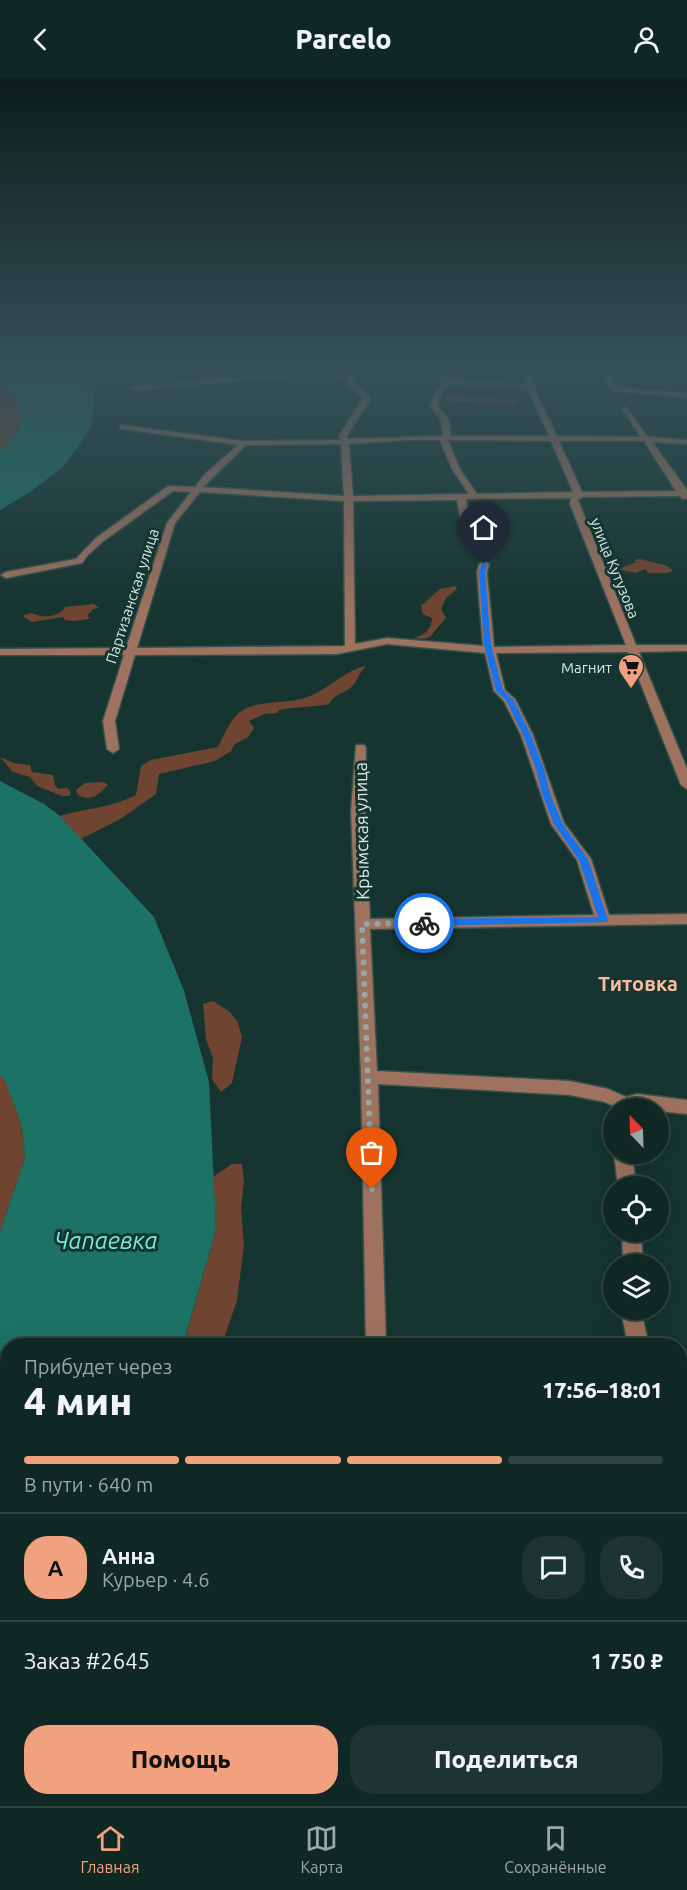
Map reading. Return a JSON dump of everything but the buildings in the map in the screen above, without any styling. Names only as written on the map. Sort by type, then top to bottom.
[{"type":"street","name":"Партизанская улица","points":[[113,749],[109,721],[171,523],[219,463],[238,448]]},
{"type":"street","points":[[345,448],[351,563],[350,647]]},
{"type":"street","points":[[447,448],[456,470],[474,496]]},
{"type":"street","name":"улица Кутузова","points":[[558,448],[570,481],[579,496],[574,499],[573,504],[631,650],[682,758],[687,785]]},
{"type":"street","points":[[654,448],[686,495]]},
{"type":"street","name":"Партизанская улица","points":[[6,575],[79,561],[83,554],[99,540],[171,489],[199,490]]},
{"type":"street","points":[[199,490],[348,499],[686,495]]},
{"type":"street","points":[[461,496],[470,544]]},
{"type":"street","points":[[484,564],[482,573],[490,650],[500,691],[509,699],[527,735],[558,824],[584,859],[603,920]]},
{"type":"street","points":[[2,655],[131,651],[337,651],[387,641],[490,650],[687,648]]},
{"type":"street","name":"Крымская улица","points":[[360,748],[358,812],[369,1077],[376,1338]]},
{"type":"street","points":[[362,924],[687,919]]},
{"type":"street","points":[[369,1077],[570,1088],[611,1098]]},
{"type":"street","points":[[669,1105],[687,1107]]},
{"type":"street","points":[[633,1320],[637,1338]]},
{"type":"shaded area","points":[[640,559],[665,565],[673,570],[668,573],[648,573],[646,569],[635,573],[618,569]]},
{"type":"shaded area","points":[[455,586],[457,589],[446,598],[441,609],[446,618],[430,637],[414,638],[427,631],[432,622],[432,618],[423,614],[421,606],[440,589]]},
{"type":"shaded area","points":[[94,604],[99,608],[93,609],[87,616],[91,618],[84,620],[70,621],[64,617],[32,622],[24,617],[32,613],[50,616],[59,613],[65,607]]},
{"type":"shaded area","points":[[367,666],[352,687],[335,697],[329,704],[264,714],[249,721],[254,728],[248,737],[235,744],[231,751],[215,761],[159,774],[156,794],[122,818],[81,839],[60,816],[108,805],[136,795],[141,766],[151,760],[218,747],[232,721],[245,709],[260,704],[302,699],[352,671]]},
{"type":"shaded area","points":[[0,757],[14,763],[30,765],[32,772],[53,775],[58,789],[67,788],[71,792],[69,796],[62,796],[37,786],[30,777],[13,772]]},
{"type":"shaded area","points":[[104,782],[108,785],[91,798],[78,795],[76,790],[85,783]]},
{"type":"shaded area","points":[[213,1001],[230,1012],[237,1021],[242,1037],[232,1083],[221,1092],[212,1079],[213,1058],[206,1039],[203,1004]]},
{"type":"shaded area","points":[[0,1076],[5,1079],[22,1126],[25,1158],[0,1232]]},
{"type":"shaded area","points":[[232,1164],[242,1164],[244,1182],[241,1208],[244,1245],[237,1300],[224,1338],[185,1338],[216,1229],[213,1177]]},
{"type":"water","points":[[3,448],[77,448],[64,466],[30,492],[0,510],[0,451]]},
{"type":"water","name":"Чапаевка","points":[[0,781],[44,804],[60,816],[154,917],[184,991],[209,1082],[216,1229],[185,1338],[0,1338],[0,1232],[25,1158],[22,1126],[5,1080],[0,1076]]},
{"type":"way so far","points":[[372,1189],[362,924],[424,923]]},
{"type":"place","name":"Магнит","points":[[631,690]]},
{"type":"district","name":"Титовка","points":[[638,983]]},
{"type":"route","points":[[424,923],[603,920],[584,859],[558,824],[527,735],[509,699],[500,691],[488,645],[482,573],[484,564]]}]
